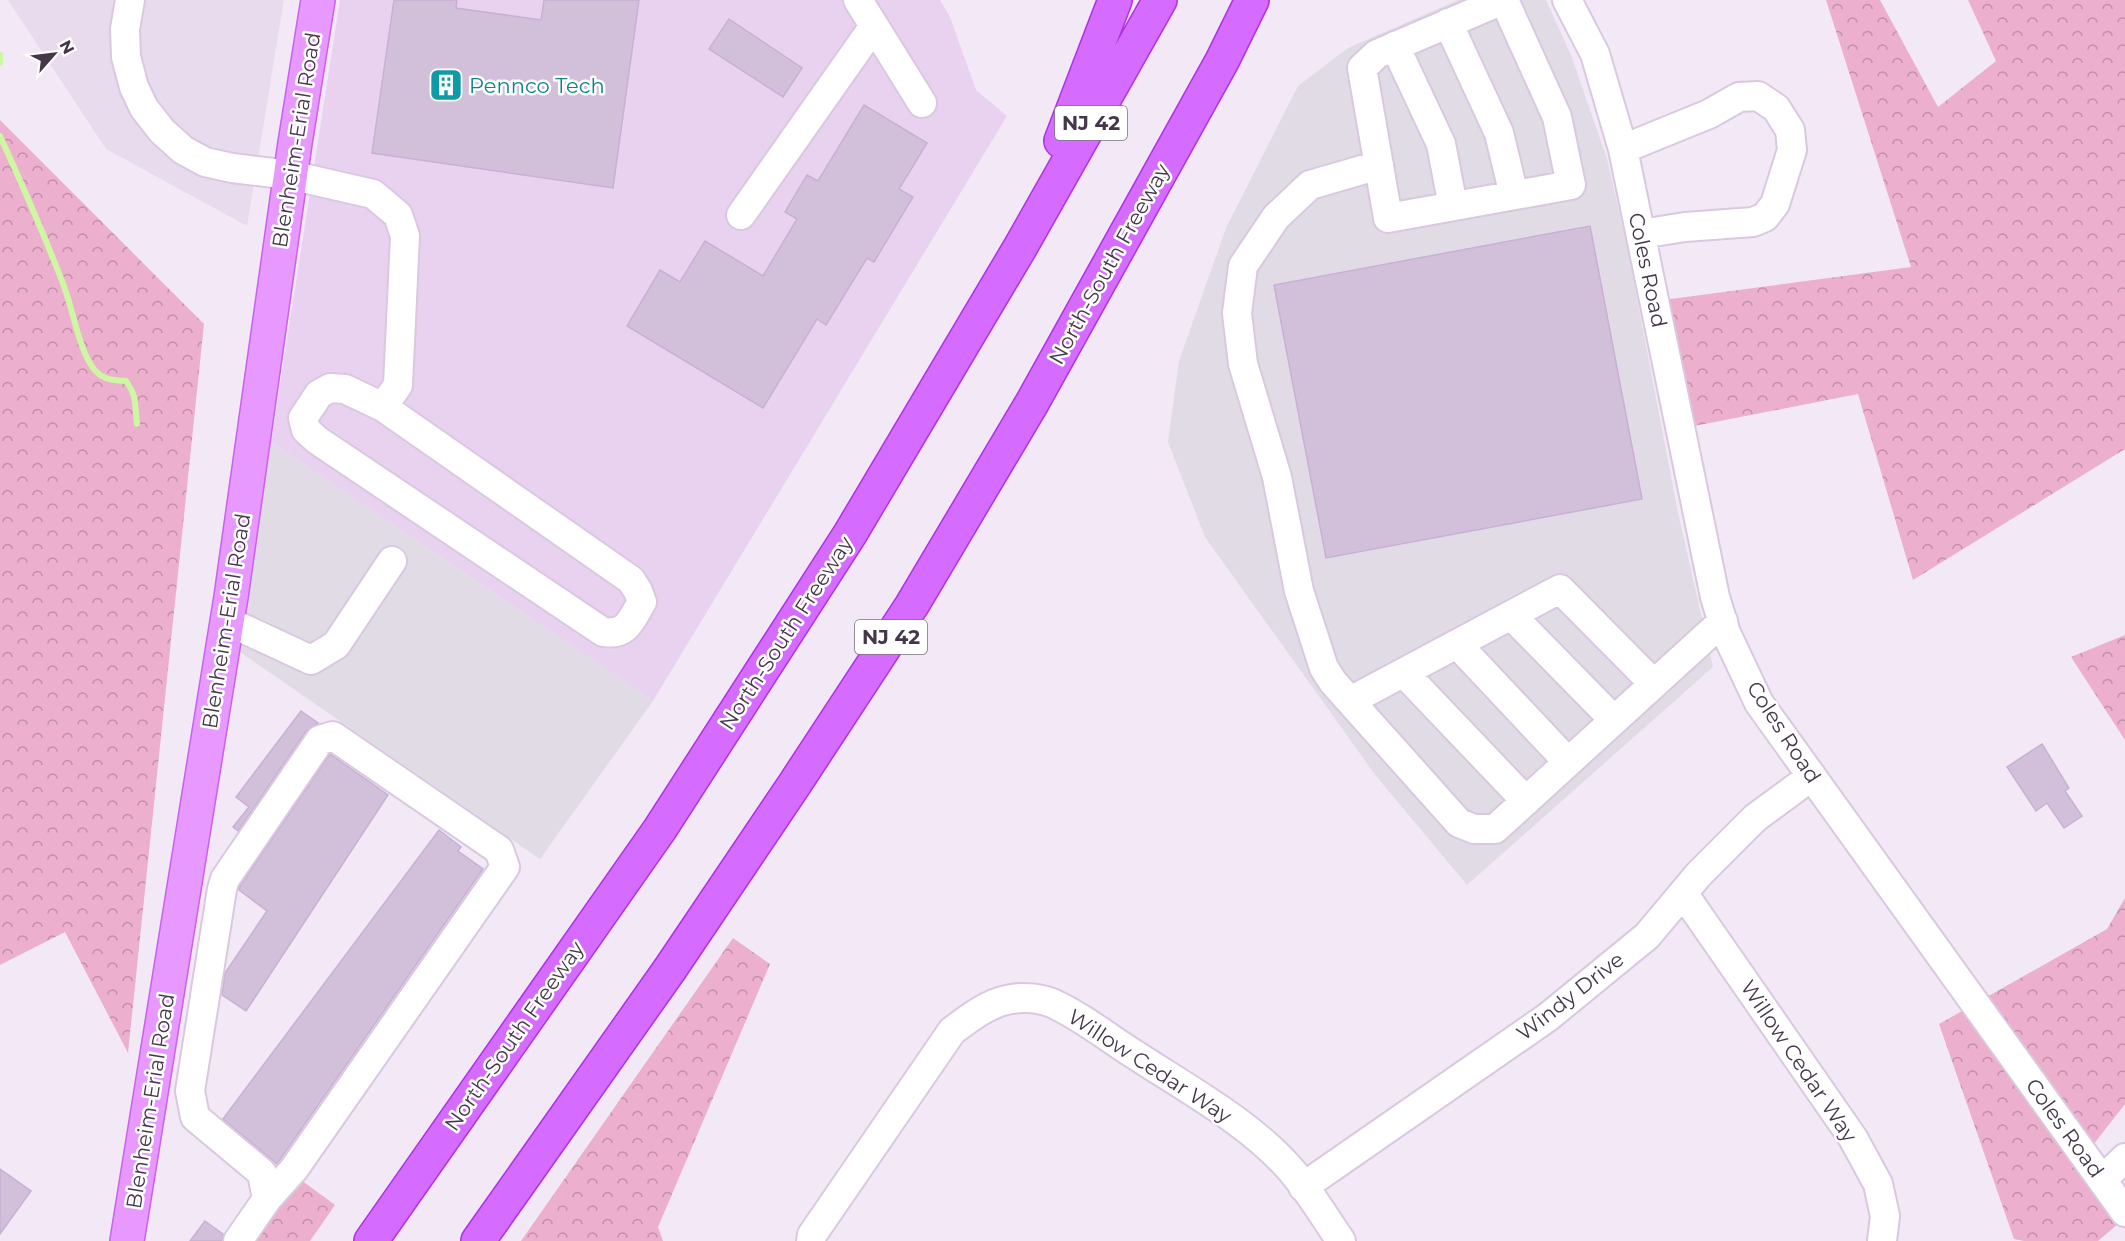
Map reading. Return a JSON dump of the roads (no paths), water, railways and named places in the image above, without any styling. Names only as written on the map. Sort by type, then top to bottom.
[{"type":"highway","points":[[1021,246],[1115,0]]},
{"type":"highway","name":"North-South Freeway","points":[[371,1241],[660,829],[850,534],[1021,246],[1160,0]]},
{"type":"highway","name":"North-South Freeway","points":[[478,1241],[677,959],[912,605],[1032,403],[1222,62],[1252,0]]},
{"type":"main road","name":"Blenheim-Erial Road","points":[[127,1241],[227,621],[290,175],[318,0]]},
{"type":"street","points":[[130,0],[125,29],[126,57],[134,87],[144,108],[162,131],[183,150],[205,162],[232,168],[290,175],[373,194],[398,215],[405,236],[398,385],[382,407]]},
{"type":"street","points":[[858,0],[922,103]]},
{"type":"street","points":[[1504,0],[1557,117],[1571,185],[1388,218],[1362,68],[1377,54],[1504,0]]},
{"type":"street","name":"Coles Road","points":[[1567,0],[1595,54],[1623,149],[1715,597],[1723,621],[1759,703],[2125,1212]]},
{"type":"street","points":[[1448,23],[1499,133],[1514,195]]},
{"type":"street","points":[[741,215],[874,26]]},
{"type":"street","points":[[1395,46],[1440,144],[1453,206]]},
{"type":"street","points":[[1623,149],[1709,114],[1739,98],[1758,96],[1776,108],[1790,130],[1792,150],[1775,204],[1765,217],[1753,222],[1685,227],[1641,234]]},
{"type":"street","points":[[1379,165],[1310,185],[1276,217],[1243,266],[1237,313],[1243,364],[1277,477],[1299,591],[1324,668],[1333,682],[1459,823],[1474,829],[1495,829],[1723,621]]},
{"type":"street","points":[[330,388],[345,389],[382,407],[631,580],[642,602],[625,630],[614,634],[603,632],[317,440],[306,430],[303,418],[319,394],[330,388]]},
{"type":"street","points":[[227,621],[311,660],[336,645],[392,561]]},
{"type":"street","points":[[1350,701],[1560,589],[1654,684]]},
{"type":"street","points":[[1511,615],[1614,720]]},
{"type":"street","points":[[1457,644],[1568,762]]},
{"type":"street","points":[[1404,673],[1526,801]]},
{"type":"street","points":[[238,1241],[267,1199],[294,1169],[505,867],[499,850],[333,736],[320,740],[225,879],[190,1091],[195,1116],[262,1173],[267,1199]]},
{"type":"street","name":"Windy Drive","points":[[1303,1187],[1548,1017],[1647,936],[1700,874],[1755,818],[1812,776]]},
{"type":"street","name":"Willow Cedar Way","points":[[1683,893],[1853,1138],[1878,1184],[1885,1216],[1882,1241]]},
{"type":"street","name":"Willow Cedar Way","points":[[811,1241],[812,1234],[952,1031],[977,1012],[993,1004],[1023,998],[1049,1001],[1083,1019],[1135,1056],[1212,1104],[1291,1170],[1341,1241]]},
{"type":"street","points":[[2102,1180],[2125,1158]]},
{"type":"waterway","points":[[0,55],[0,63]]},
{"type":"waterway","points":[[0,136],[62,281],[88,359],[96,372],[112,380],[126,381],[130,386],[134,396],[137,424]]},
{"type":"place","name":"Pennco Tech","points":[[446,85]]}]
